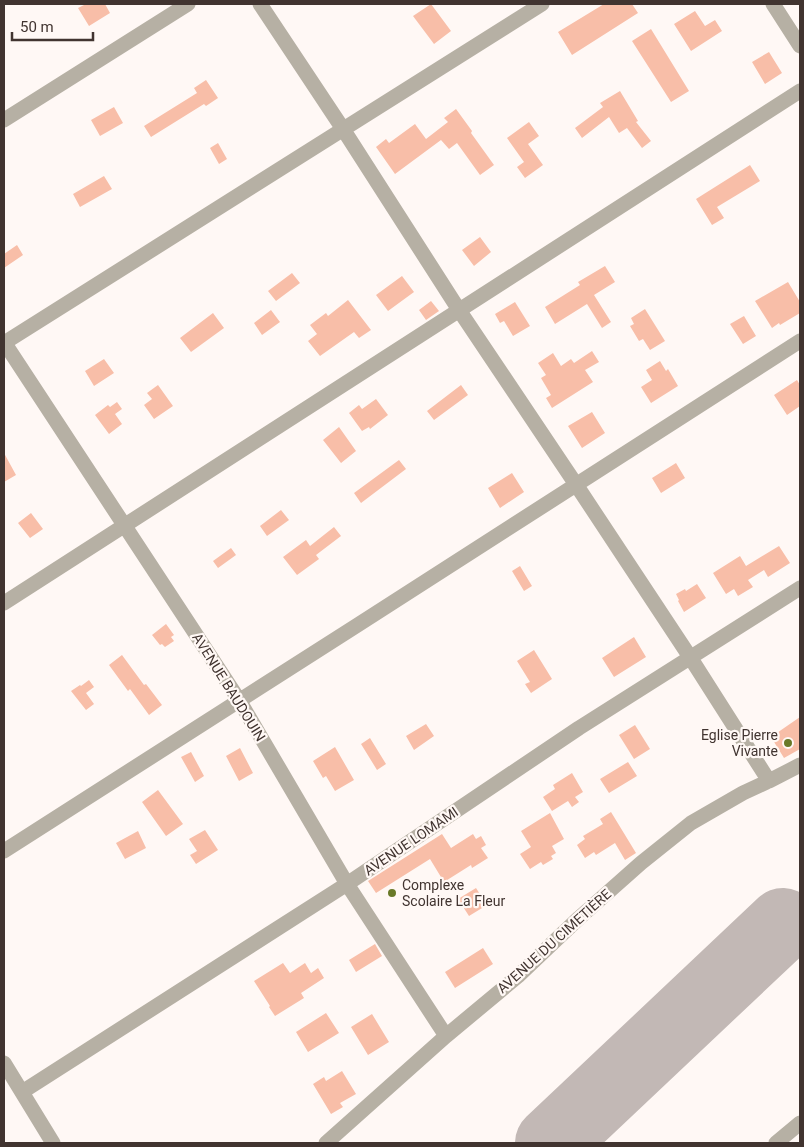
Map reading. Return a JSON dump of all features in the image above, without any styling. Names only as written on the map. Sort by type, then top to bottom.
[{"type":"street","points":[[4,120],[188,4]]},
{"type":"street","points":[[260,4],[459,310],[690,657],[769,781]]},
{"type":"street","points":[[4,343],[542,4]]},
{"type":"street","points":[[772,4],[800,46]]},
{"type":"street","points":[[4,603],[800,91]]},
{"type":"street","points":[[4,851],[577,486],[800,341]]},
{"type":"street","name":"AVENUE BAUDOUIN","points":[[4,343],[239,700],[347,884],[446,1036]]},
{"type":"street","name":"AVENUE LOMAMI","points":[[13,1085],[347,884],[579,728],[800,588]]},
{"type":"street","name":"AVENUE DU CIMETIÈRE","points":[[326,1143],[446,1036],[518,976],[641,863],[691,823],[743,793],[800,766]]},
{"type":"street","points":[[4,1062],[13,1085],[53,1143]]},
{"type":"street","points":[[776,1143],[800,1122]]},
{"type":"building","points":[[86,4],[105,4],[110,13],[89,26],[78,8]]},
{"type":"building","points":[[431,4],[451,31],[434,44],[413,16]]},
{"type":"building","points":[[604,4],[632,4],[638,13],[572,55],[558,32]]},
{"type":"building","points":[[695,11],[705,26],[715,20],[722,31],[691,51],[674,24]]},
{"type":"building","points":[[651,29],[689,91],[671,102],[632,41]]},
{"type":"building","points":[[769,52],[782,73],[765,84],[752,62]]},
{"type":"building","points":[[206,80],[218,98],[206,106],[204,104],[151,137],[144,126],[197,93],[194,88]]},
{"type":"building","points":[[620,91],[638,121],[636,122],[651,141],[642,148],[627,128],[619,133],[609,117],[582,138],[575,128],[603,107],[600,103]]},
{"type":"building","points":[[114,107],[123,123],[100,136],[91,120]]},
{"type":"building","points":[[456,109],[494,165],[480,175],[457,143],[449,149],[441,140],[395,174],[376,147],[386,139],[389,143],[415,124],[426,139],[448,122],[444,118]]},
{"type":"building","points":[[529,122],[539,136],[528,144],[543,165],[525,178],[517,167],[524,162],[507,138]]},
{"type":"building","points":[[218,143],[227,159],[219,164],[210,148]]},
{"type":"building","points":[[750,165],[760,181],[717,207],[724,218],[712,225],[696,199]]},
{"type":"building","points":[[104,176],[112,189],[80,207],[73,194]]},
{"type":"building","points":[[480,237],[491,252],[474,266],[462,250]]},
{"type":"building","points":[[17,245],[23,255],[4,268],[4,254]]},
{"type":"building","points":[[605,266],[615,282],[594,295],[611,322],[602,328],[587,304],[555,324],[545,307],[580,285],[578,282]]},
{"type":"building","points":[[292,273],[300,283],[276,301],[268,291]]},
{"type":"building","points":[[402,276],[414,292],[388,311],[376,295]]},
{"type":"building","points":[[788,282],[800,302],[800,313],[772,328],[755,301]]},
{"type":"building","points":[[348,300],[371,330],[359,338],[354,332],[320,356],[308,341],[317,334],[310,325],[326,313],[328,316]]},
{"type":"building","points":[[431,301],[439,311],[426,320],[419,310]]},
{"type":"building","points":[[515,302],[530,326],[513,336],[504,321],[500,323],[495,314]]},
{"type":"building","points":[[645,309],[665,341],[650,350],[643,339],[639,341],[630,326],[634,324],[631,318]]},
{"type":"building","points":[[271,310],[280,322],[262,335],[254,323]]},
{"type":"building","points":[[213,313],[224,328],[191,352],[180,338]]},
{"type":"building","points":[[744,316],[756,336],[743,344],[730,324]]},
{"type":"building","points":[[592,351],[599,362],[585,370],[593,382],[552,408],[546,398],[551,395],[541,378],[546,375],[538,363],[553,353],[561,366],[571,359],[574,363]]},
{"type":"building","points":[[104,359],[114,373],[94,386],[85,371]]},
{"type":"building","points":[[660,361],[666,371],[668,369],[678,386],[651,403],[641,387],[652,380],[646,370]]},
{"type":"building","points":[[797,380],[800,385],[800,406],[787,415],[774,395]]},
{"type":"building","points":[[158,385],[173,406],[154,419],[144,405],[152,399],[147,393]]},
{"type":"building","points":[[461,385],[468,395],[434,420],[427,411]]},
{"type":"building","points":[[376,399],[388,415],[370,429],[369,427],[362,431],[349,413],[359,405],[362,409]]},
{"type":"building","points":[[117,402],[122,409],[115,414],[122,424],[109,434],[95,415],[108,405],[110,407]]},
{"type":"building","points":[[592,412],[605,433],[582,448],[568,426]]},
{"type":"building","points":[[339,427],[356,451],[341,463],[323,440]]},
{"type":"building","points":[[4,453],[16,475],[4,482]]},
{"type":"building","points":[[399,460],[406,469],[361,503],[354,493]]},
{"type":"building","points":[[676,463],[685,478],[661,493],[652,478]]},
{"type":"building","points":[[512,473],[524,492],[500,508],[488,488]]},
{"type":"building","points":[[281,510],[289,520],[267,536],[260,526]]},
{"type":"building","points":[[31,513],[43,529],[30,538],[18,523]]},
{"type":"building","points":[[334,527],[341,536],[316,555],[319,559],[297,575],[283,557],[306,540],[310,546]]},
{"type":"building","points":[[779,546],[790,563],[768,577],[764,570],[748,580],[753,587],[738,596],[734,589],[726,594],[713,573],[740,556],[746,566]]},
{"type":"building","points":[[231,548],[236,555],[218,568],[213,561]]},
{"type":"building","points":[[520,566],[532,586],[524,591],[512,571]]},
{"type":"building","points":[[697,584],[706,598],[684,612],[676,594],[685,589],[686,591]]},
{"type":"building","points":[[166,624],[174,635],[171,637],[174,641],[165,647],[162,644],[160,645],[152,635]]},
{"type":"building","points":[[634,637],[646,657],[614,677],[602,658]]},
{"type":"building","points":[[534,650],[552,679],[531,693],[525,684],[530,682],[517,661]]},
{"type":"building","points":[[122,655],[144,685],[146,684],[162,705],[149,715],[109,665]]},
{"type":"building","points":[[89,680],[94,687],[86,693],[94,704],[86,710],[71,691]]},
{"type":"building","name":"Eglise Pierre Vivante","points":[[800,717],[800,749],[784,758],[771,737]]},
{"type":"building","points":[[426,724],[434,736],[414,750],[406,736]]},
{"type":"building","points":[[635,725],[650,749],[634,759],[619,735]]},
{"type":"building","points":[[370,738],[386,764],[377,770],[361,744]]},
{"type":"building","points":[[335,747],[354,780],[335,791],[326,776],[323,778],[313,761]]},
{"type":"building","points":[[240,748],[253,773],[239,781],[226,756]]},
{"type":"building","points":[[191,752],[204,776],[195,782],[181,757]]},
{"type":"building","points":[[628,762],[637,776],[609,793],[600,779]]},
{"type":"building","points":[[572,773],[583,792],[575,797],[579,802],[572,807],[568,801],[552,811],[543,797],[555,789],[553,785]]},
{"type":"building","points":[[158,790],[183,824],[166,836],[142,802]]},
{"type":"building","points":[[611,812],[636,853],[625,860],[615,843],[596,855],[594,852],[585,858],[577,845],[585,839],[583,836],[603,824],[600,819]]},
{"type":"building","points":[[550,813],[564,839],[552,846],[556,853],[551,856],[553,859],[543,865],[541,862],[530,869],[520,854],[531,847],[521,831]]},
{"type":"building","points":[[205,830],[218,850],[196,864],[190,855],[197,851],[189,839]]},
{"type":"building","points":[[138,831],[146,848],[125,859],[116,843]]},
{"type":"building","points":[[442,834],[451,848],[473,834],[476,839],[481,836],[486,845],[481,848],[488,858],[472,868],[471,865],[444,882],[430,859],[376,893],[368,881]]},
{"type":"building","points":[[476,888],[487,905],[469,916],[458,899]]},
{"type":"building","points":[[375,944],[382,956],[356,972],[349,960]]},
{"type":"building","points":[[483,948],[493,964],[455,988],[445,972]]},
{"type":"building","points":[[283,963],[290,973],[305,963],[311,973],[318,968],[324,978],[301,993],[304,998],[275,1016],[254,981]]},
{"type":"building","points":[[326,1013],[339,1033],[308,1052],[296,1032]]},
{"type":"building","points":[[372,1014],[389,1042],[368,1055],[351,1027]]},
{"type":"building","points":[[342,1071],[356,1094],[340,1103],[343,1107],[331,1114],[313,1084],[324,1077],[326,1081]]},
{"type":"runway","points":[[551,1143],[783,924]]},
{"type":"place","name":"Eglise Pierre Vivante","points":[[788,743]]},
{"type":"place","name":"Complexe Scolaire La Fleur","points":[[392,893]]}]
